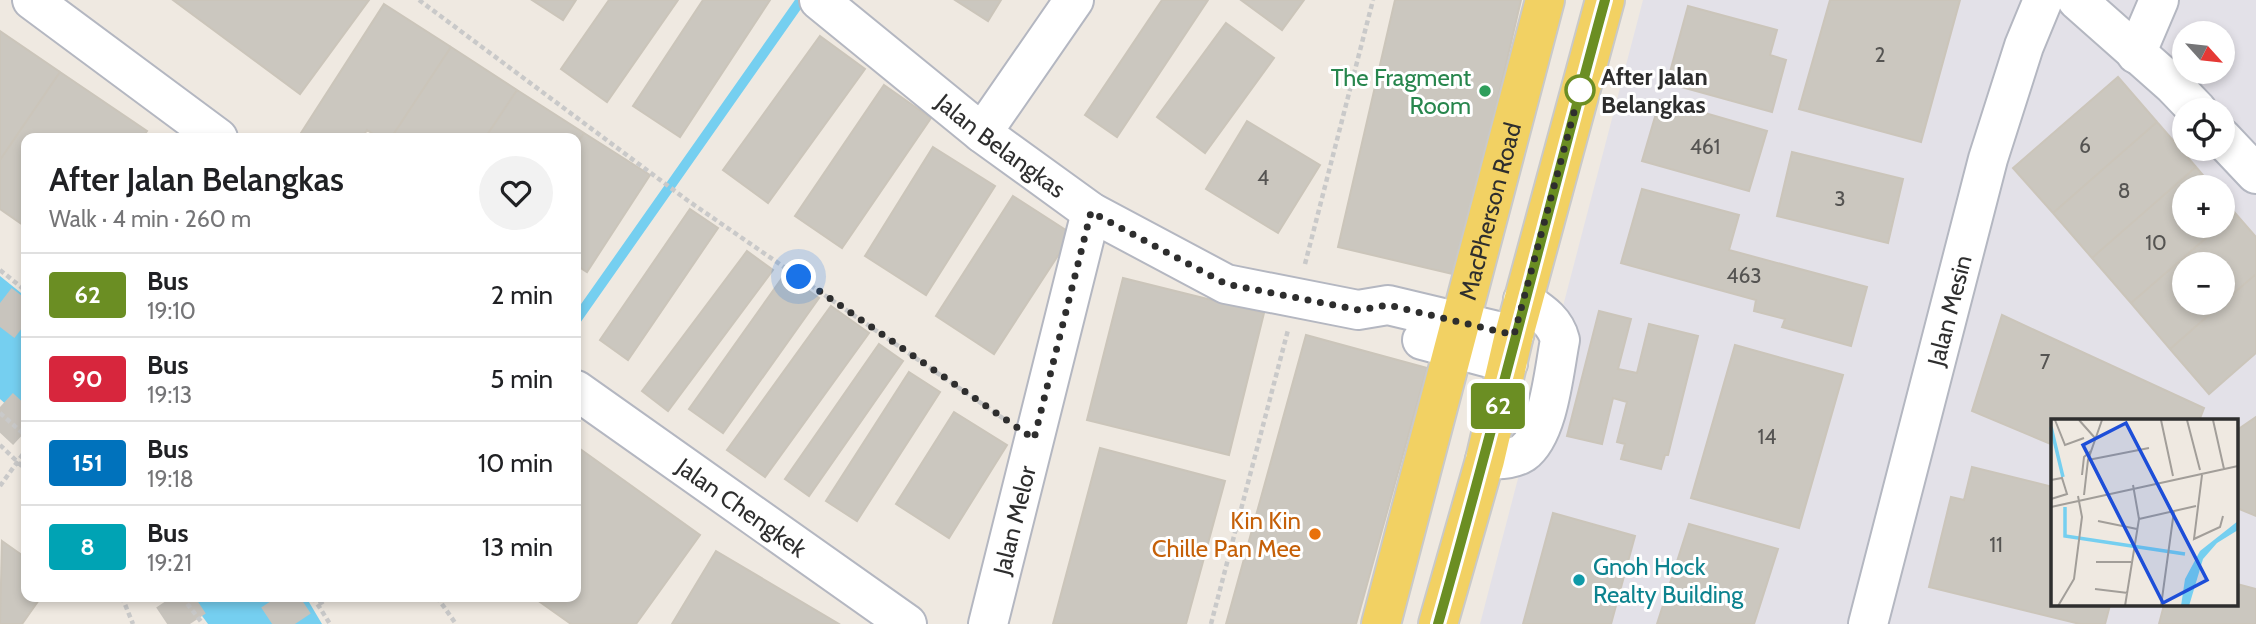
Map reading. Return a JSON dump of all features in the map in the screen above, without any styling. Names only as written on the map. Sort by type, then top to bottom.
[{"type":"main road","name":"MacPherson Road","points":[[1381,624],[1545,0]]},
{"type":"main road","points":[[1438,624],[1485,460],[1515,333],[1605,0]]},
{"type":"street","points":[[32,0],[211,133]]},
{"type":"street","points":[[982,133],[1074,0]]},
{"type":"street","name":"Jalan Mesin","points":[[1868,624],[1987,159],[2024,46],[2043,0]]},
{"type":"street","points":[[2077,0],[2185,98]]},
{"type":"street","points":[[2136,54],[2159,0]]},
{"type":"street","name":"Jalan Belangkas","points":[[822,3],[982,133],[1091,212],[1226,284],[1359,310],[1381,330],[1458,335],[1515,333]]},
{"type":"street","points":[[2235,152],[2256,174]]},
{"type":"street","name":"Jalan Melor","points":[[988,624],[1091,212]]},
{"type":"street","points":[[1485,460],[1512,458],[1522,453],[1537,438],[1546,406],[1560,340],[1558,331],[1546,317],[1515,333]]},
{"type":"street","name":"Jalan Chengkek","points":[[581,394],[907,624]]},
{"type":"path","points":[[419,0],[687,200],[1034,439]]},
{"type":"path","points":[[1211,624],[1373,0]]},
{"type":"path","points":[[0,270],[21,287]]},
{"type":"path","points":[[0,413],[21,432]]},
{"type":"path","points":[[0,445],[21,465]]},
{"type":"path","points":[[0,486],[21,458]]},
{"type":"path","points":[[124,602],[133,624]]},
{"type":"path","points":[[185,602],[200,623]]},
{"type":"path","points":[[322,602],[319,604],[330,624]]},
{"type":"path","points":[[441,602],[456,624]]},
{"type":"shaded area","points":[[1643,0],[2256,0],[2256,624],[1480,624]]},
{"type":"water","points":[[0,276],[21,293],[21,418],[0,399]]},
{"type":"water","points":[[192,602],[309,602],[322,624],[208,624]]},
{"type":"building","points":[[173,0],[369,0],[300,94]]},
{"type":"building","points":[[532,0],[576,0],[563,20]]},
{"type":"building","points":[[609,0],[678,0],[607,102],[561,69]]},
{"type":"building","points":[[703,0],[770,0],[680,137],[633,106]]},
{"type":"building","points":[[955,0],[1001,0],[988,21]]},
{"type":"building","points":[[1162,0],[1208,0],[1117,137],[1085,115]]},
{"type":"building","points":[[1241,0],[1304,0],[1282,30]]},
{"type":"building","points":[[1395,0],[1521,0],[1457,275],[1338,247]]},
{"type":"building","points":[[1830,0],[1960,0],[1921,142],[1799,109]]},
{"type":"building","points":[[384,4],[451,47],[394,133],[372,133],[367,130],[365,133],[301,133]]},
{"type":"building","points":[[1688,6],[1777,30],[1770,55],[1786,60],[1772,112],[1667,83]]},
{"type":"building","points":[[1226,23],[1274,58],[1205,153],[1157,117]]},
{"type":"building","points":[[0,31],[60,72],[0,160]]},
{"type":"building","points":[[820,36],[865,69],[768,203],[723,170]]},
{"type":"building","points":[[451,47],[517,90],[488,133],[394,133]]},
{"type":"building","points":[[60,72],[147,131],[21,133],[21,224],[0,209],[0,160]]},
{"type":"building","points":[[2118,77],[2157,122],[2053,213],[2013,168]]},
{"type":"building","points":[[884,85],[931,118],[842,248],[795,216]]},
{"type":"building","points":[[517,90],[584,133],[581,138],[581,133],[488,133]]},
{"type":"building","points":[[1660,100],[1767,131],[1749,191],[1642,161]]},
{"type":"building","points":[[1247,121],[1320,165],[1278,233],[1206,189]]},
{"type":"building","points":[[2157,122],[2172,139],[2172,161],[2191,161],[2196,167],[2187,175],[2172,175],[2172,188],[2092,258],[2053,213]]},
{"type":"building","points":[[584,133],[650,175],[587,272],[581,268],[581,138]]},
{"type":"building","points":[[933,147],[995,186],[926,295],[865,256]]},
{"type":"building","points":[[1792,152],[1903,179],[1888,243],[1777,216]]},
{"type":"building","points":[[2196,167],[2203,175],[2187,175]]},
{"type":"building","points":[[2172,188],[2172,238],[2206,238],[2190,252],[2172,252],[2172,268],[2131,303],[2092,258]]},
{"type":"building","points":[[1642,189],[1739,215],[1729,250],[1867,287],[1851,346],[1782,327],[1785,319],[1754,311],[1756,300],[1621,263]]},
{"type":"building","points":[[1013,196],[1072,234],[994,354],[936,316]]},
{"type":"building","points":[[690,209],[718,228],[628,360],[600,340]]},
{"type":"building","points":[[2235,213],[2256,237],[2256,274],[2235,292],[2235,252],[2190,252],[2206,238],[2235,238]]},
{"type":"building","points":[[747,251],[773,270],[668,411],[642,391]]},
{"type":"building","points":[[2172,268],[2172,315],[2209,315],[2170,349],[2131,303]]},
{"type":"building","points":[[785,274],[819,298],[723,433],[689,409]]},
{"type":"building","points":[[2256,274],[2256,353],[2209,394],[2170,349],[2209,315],[2235,315],[2235,292]]},
{"type":"building","points":[[1123,278],[1264,313],[1229,455],[1087,420]]},
{"type":"building","points":[[831,306],[869,333],[765,477],[727,450]]},
{"type":"building","points":[[1599,311],[1631,319],[1618,369],[1637,373],[1649,324],[1698,336],[1668,455],[1665,455],[1661,469],[1621,459],[1625,444],[1617,442],[1627,402],[1613,398],[1602,444],[1567,436]]},
{"type":"building","points":[[2002,315],[2204,408],[2200,419],[2051,419],[2051,444],[1972,411]]},
{"type":"building","points":[[1306,335],[1427,368],[1356,624],[1226,624]]},
{"type":"building","points":[[879,344],[903,361],[809,496],[785,479]]},
{"type":"building","points":[[1735,345],[1843,375],[1799,528],[1691,498]]},
{"type":"building","points":[[909,372],[940,392],[857,521],[826,501]]},
{"type":"building","points":[[954,412],[1007,445],[949,538],[896,504]]},
{"type":"building","points":[[2256,417],[2256,516],[2238,508],[2238,429]]},
{"type":"building","points":[[1100,448],[1225,481],[1186,624],[1053,624]]},
{"type":"building","points":[[581,450],[700,535],[636,624],[571,624],[540,602],[581,602]]},
{"type":"building","points":[[1972,467],[2051,487],[2051,606],[2110,606],[2105,624],[2080,624],[1929,587],[1951,497],[1964,500]]},
{"type":"building","name":"Gnoh Hock Realty Building","points":[[1553,513],[1635,536],[1611,624],[1523,624]]},
{"type":"building","points":[[1689,524],[1778,549],[1754,624],[1657,624]]},
{"type":"building","points":[[2,541],[21,554],[21,602],[37,602],[22,624],[0,624]]},
{"type":"building","points":[[716,551],[839,624],[672,624]]},
{"type":"building","points":[[2238,584],[2256,589],[2256,624],[2159,624],[2164,606],[2238,606]]},
{"type":"waterway","points":[[581,313],[801,0]]},
{"type":"tunnel","points":[[0,303],[21,319]]},
{"type":"tunnel","points":[[0,407],[21,426]]},
{"type":"tunnel","points":[[175,602],[190,624]]},
{"type":"tunnel","points":[[280,602],[295,624]]},
{"type":"bus line","name":"62","points":[[1438,624],[1485,460],[1514,335],[1605,0]]},
{"type":"place","name":"After Jalan Belangkas","points":[[1580,90]]},
{"type":"place","name":"The Fragment Room","points":[[1485,91]]},
{"type":"place","name":"Kin Kin Chille Pan Mee","points":[[1315,534]]},
{"type":"place","name":"Gnoh Hock Realty Building","points":[[1579,580]]},
{"type":"route","points":[[799,277],[1034,439],[1091,212],[1226,284],[1359,310],[1388,305],[1514,335],[1583,79],[1580,90]]}]
